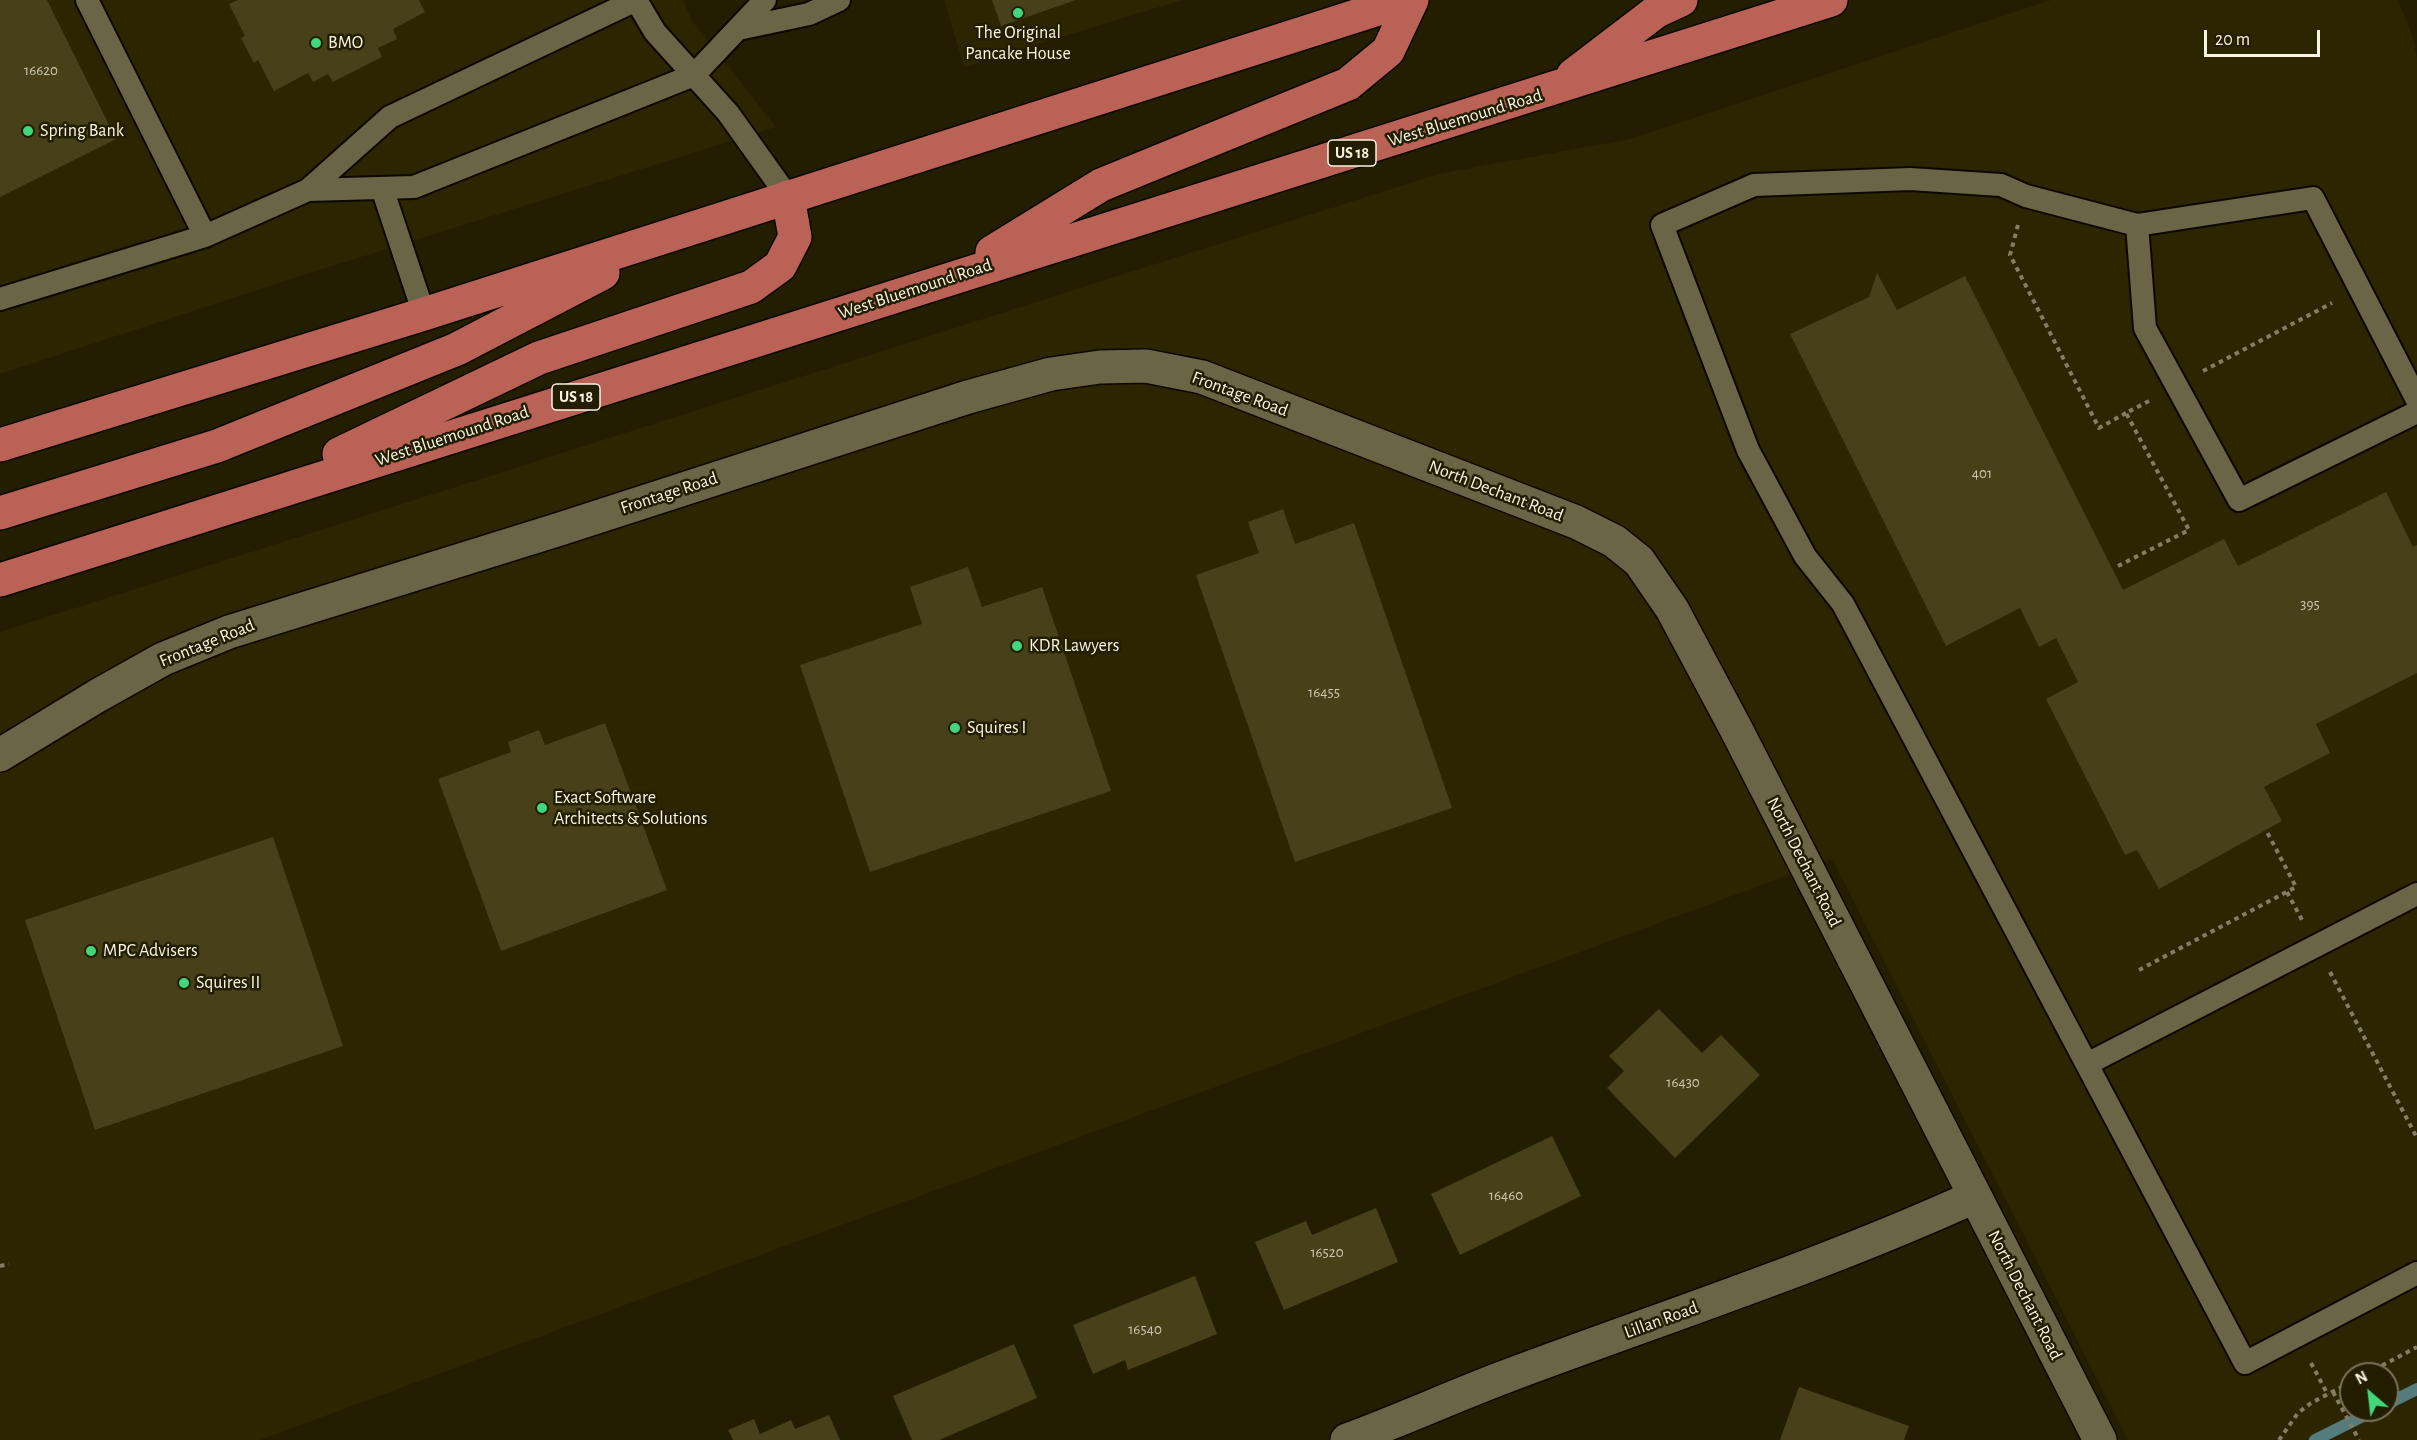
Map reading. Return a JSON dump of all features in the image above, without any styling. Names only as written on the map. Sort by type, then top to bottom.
[{"type":"main road","points":[[0,446],[424,314],[1406,0]]},
{"type":"main road","points":[[947,280],[1101,185],[1348,84],[1388,51],[1412,0]]},
{"type":"main road","points":[[1552,91],[1658,11],[1681,0]]},
{"type":"main road","name":"West Bluemound Road","points":[[0,580],[1552,91],[1831,0]]},
{"type":"main road","points":[[229,506],[539,358],[751,287],[780,266],[795,237],[788,197]]},
{"type":"main road","points":[[0,513],[217,446],[457,349],[682,232]]},
{"type":"street","name":"Frontage Road","points":[[0,755],[163,659],[229,632],[968,397],[1051,374],[1100,367],[1146,366],[1202,377],[1360,438]]},
{"type":"street","name":"North Dechant Road","points":[[1360,438],[1576,522],[1614,541],[1638,561],[1672,609],[1730,717],[2100,1440]]},
{"type":"street","name":"Lillan Road","points":[[1360,1438],[1506,1376],[1783,1275],[1909,1226],[1974,1197]]},
{"type":"lane","points":[[87,0],[205,236]]},
{"type":"lane","points":[[0,299],[205,236],[308,190],[390,117],[636,0],[655,32],[728,113],[788,197]]},
{"type":"lane","points":[[308,190],[414,187],[693,75],[765,0]]},
{"type":"lane","points":[[738,29],[809,14],[839,0]]},
{"type":"lane","points":[[2417,400],[2313,198],[2137,225],[2026,196],[2001,185],[1910,179],[1754,185],[1662,225],[1748,450],[1805,556],[1843,604],[2245,1363],[2417,1273]]},
{"type":"lane","points":[[382,188],[424,314]]},
{"type":"lane","points":[[2137,225],[2145,328],[2239,500],[2417,412]]},
{"type":"lane","points":[[2087,1064],[2417,894]]},
{"type":"path","points":[[2026,196],[2010,255],[2099,428],[2126,413]]},
{"type":"path","points":[[2139,970],[2296,887],[2266,830]]},
{"type":"path","points":[[2288,892],[2417,1138]]},
{"type":"path","points":[[0,1266],[9,1264]]},
{"type":"path","points":[[2389,1362],[2417,1347]]},
{"type":"path","points":[[2279,1440],[2298,1413],[2311,1403],[2339,1389]]},
{"type":"path","points":[[2333,1392],[2359,1440]]},
{"type":"shaded area","points":[[0,0],[683,0],[692,21],[776,127],[291,279],[0,374]]},
{"type":"shaded area","points":[[944,0],[1182,0],[964,67]]},
{"type":"shaded area","points":[[2051,0],[2398,0],[2412,34],[2417,58],[2417,1440],[2128,1440],[1832,859],[260,1440],[0,1440],[0,632],[1438,174],[1630,139]]},
{"type":"building","points":[[0,0],[47,0],[116,139],[0,197]]},
{"type":"building","name":"BMO","points":[[238,0],[419,0],[425,12],[393,29],[397,39],[378,48],[382,57],[333,82],[328,74],[313,82],[308,73],[274,91],[258,60],[254,63],[241,38],[245,36],[229,4]]},
{"type":"building","name":"The Original Pancake House","points":[[992,0],[1076,0],[1001,26]]},
{"type":"building","points":[[1877,273],[1897,310],[1965,276],[2123,590],[2224,539],[2238,566],[2386,492],[2413,547],[2417,545],[2417,673],[2316,724],[2330,753],[2264,787],[2282,821],[2159,889],[2137,850],[2125,855],[2046,699],[2078,682],[2056,638],[2039,647],[2020,608],[1946,646],[1790,334],[1869,297]]},
{"type":"building","points":[[1283,509],[1295,544],[1354,523],[1452,808],[1295,862],[1196,575],[1259,553],[1248,522]]},
{"type":"building","name":"Squires I","points":[[968,567],[982,607],[1042,587],[1111,791],[870,872],[800,665],[922,624],[910,587]]},
{"type":"building","points":[[605,723],[667,890],[501,951],[438,779],[511,752],[508,742],[539,730],[545,745]]},
{"type":"building","name":"Squires II","points":[[273,837],[343,1046],[95,1130],[25,920]]},
{"type":"building","points":[[1659,1009],[1702,1053],[1721,1035],[1760,1075],[1675,1158],[1607,1088],[1624,1071],[1609,1056]]},
{"type":"building","points":[[1552,1136],[1581,1196],[1460,1255],[1431,1194]]},
{"type":"building","points":[[1376,1208],[1398,1262],[1284,1310],[1255,1242],[1306,1221],[1312,1235]]},
{"type":"building","points":[[1195,1276],[1217,1334],[1128,1370],[1125,1360],[1093,1374],[1073,1325]]},
{"type":"building","points":[[1014,1344],[1037,1398],[939,1440],[912,1440],[893,1396]]},
{"type":"building","points":[[1799,1387],[1909,1426],[1904,1440],[1780,1440]]},
{"type":"building","points":[[829,1415],[840,1440],[733,1440],[728,1430],[754,1419],[760,1434],[791,1420],[795,1429]]},
{"type":"waterway","points":[[2399,1398],[2417,1389]]},
{"type":"waterway","points":[[2315,1440],[2351,1422]]},
{"type":"place","name":"The Original Pancake House","points":[[1018,13]]},
{"type":"place","name":"BMO","points":[[316,43]]},
{"type":"place","name":"Spring Bank","points":[[28,131]]},
{"type":"place","name":"KDR Lawyers","points":[[1017,646]]},
{"type":"place","name":"Squires I","points":[[955,728]]},
{"type":"place","name":"Exact Software Architects & Solutions","points":[[542,808]]},
{"type":"place","name":"MPC Advisers","points":[[91,951]]},
{"type":"place","name":"Squires II","points":[[184,983]]}]
